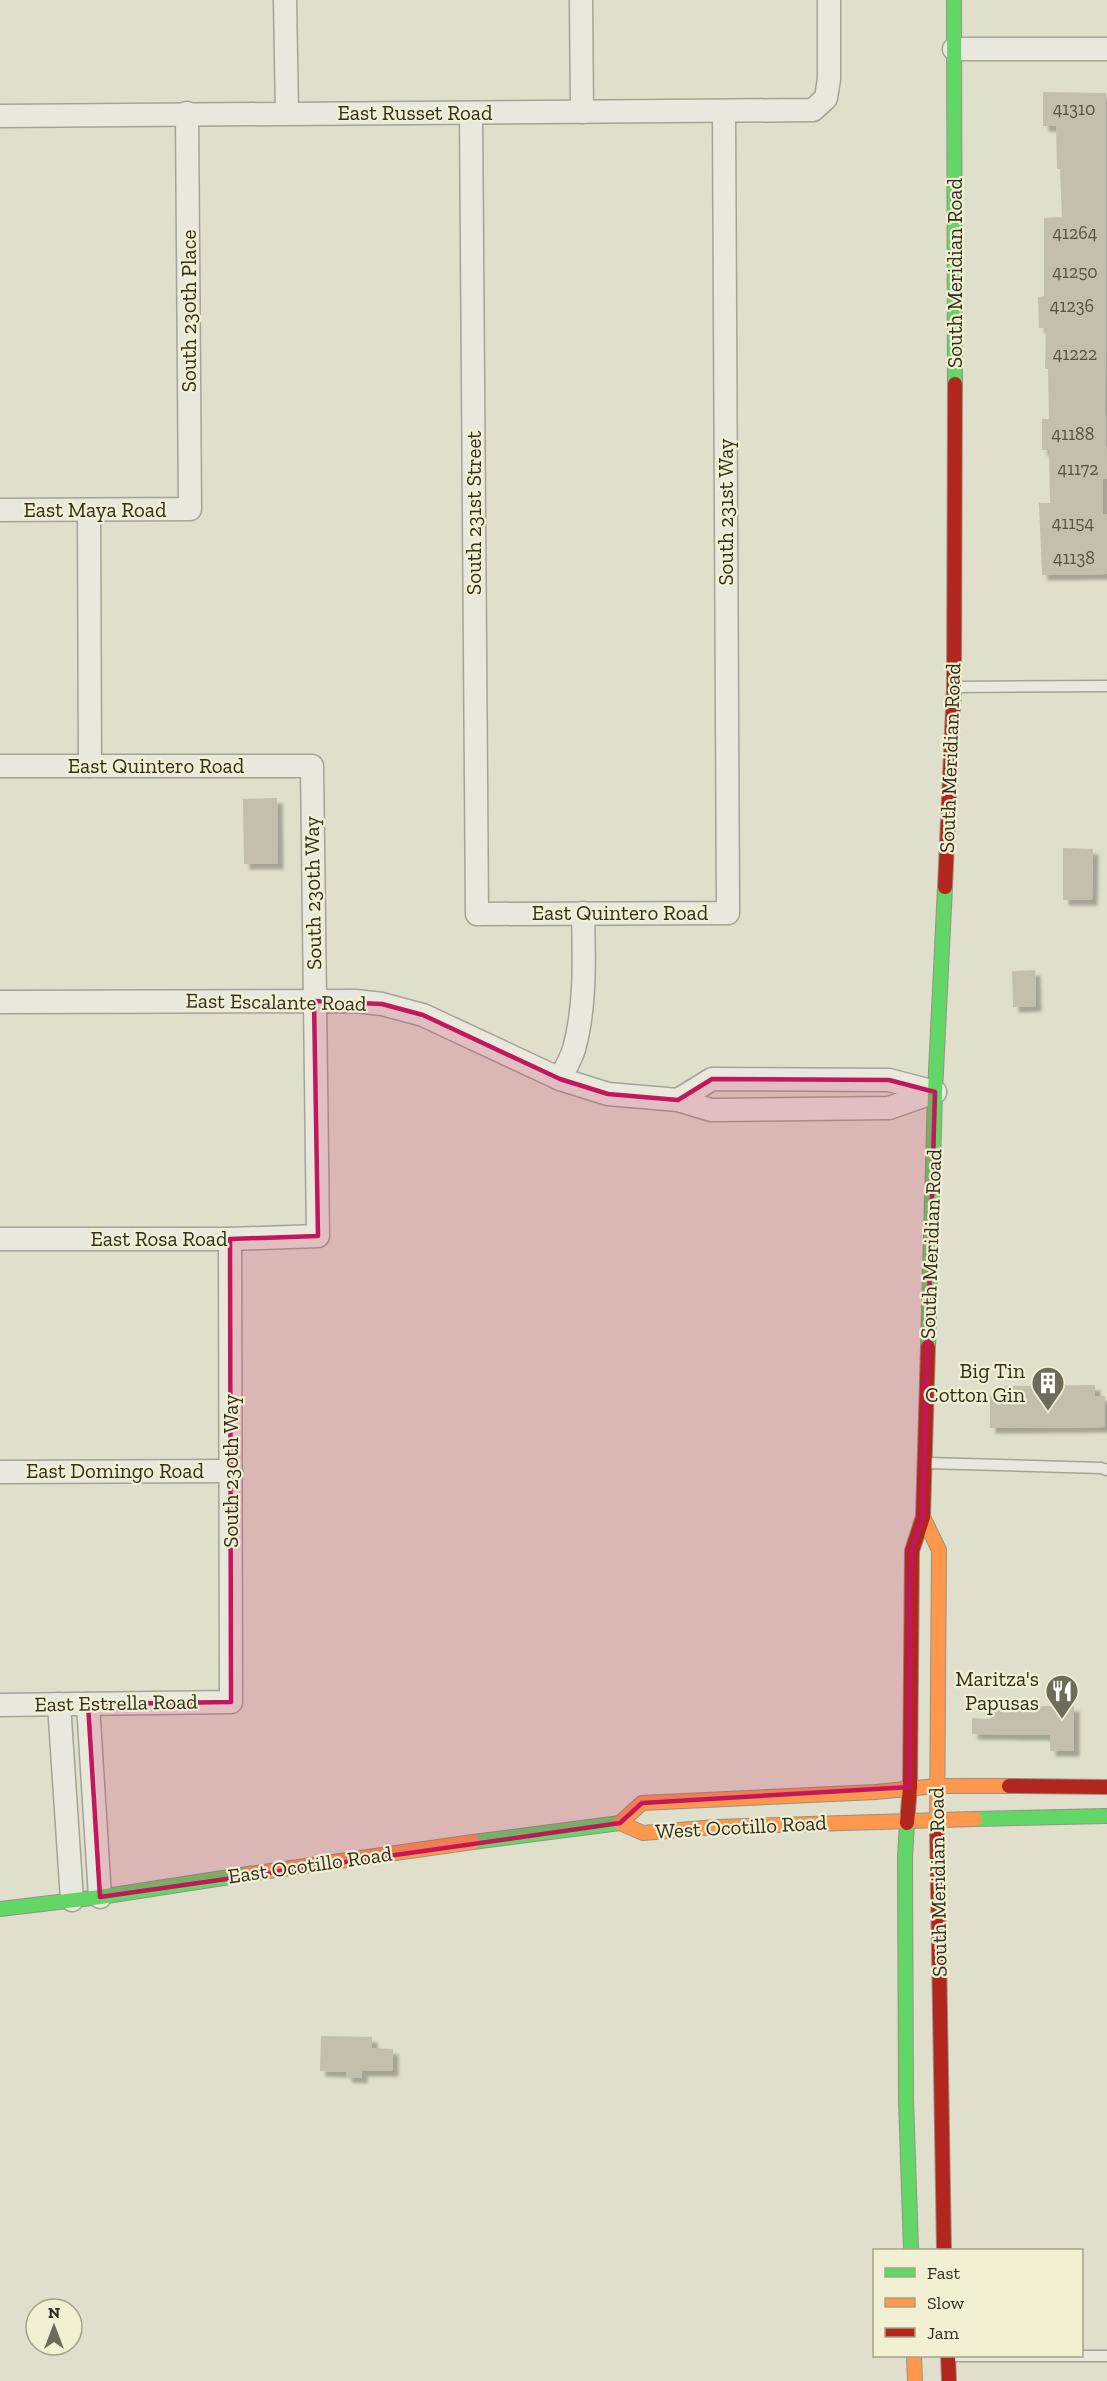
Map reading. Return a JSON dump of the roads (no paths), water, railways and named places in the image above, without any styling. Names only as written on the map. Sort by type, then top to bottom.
[{"type":"street","points":[[285,0],[287,113]]},
{"type":"street","points":[[581,0],[582,112]]},
{"type":"street","name":"East Russet Road","points":[[0,116],[813,110],[826,98],[829,79],[829,0]]},
{"type":"street","name":"South Meridian Road","points":[[911,2249],[906,2099],[905,1858],[910,1787],[912,1551],[923,1516],[935,1092],[954,687],[956,516],[954,0]]},
{"type":"street","points":[[954,49],[1107,49]]},
{"type":"street","name":"South 231st Way","points":[[724,112],[728,913]]},
{"type":"street","name":"South 230th Place","points":[[187,113],[190,509]]},
{"type":"street","name":"South 231st Street","points":[[471,113],[477,914]]},
{"type":"street","name":"East Maya Road","points":[[0,510],[190,509]]},
{"type":"street","points":[[89,510],[90,766]]},
{"type":"street","name":"East Quintero Road","points":[[0,766],[312,766]]},
{"type":"street","name":"South 230th Way","points":[[312,766],[318,1236]]},
{"type":"street","name":"East Quintero Road","points":[[477,914],[728,913]]},
{"type":"street","points":[[561,1079],[573,1050],[580,1010],[584,971],[583,914]]},
{"type":"street","name":"East Escalante Road","points":[[0,1002],[356,1001],[382,1004],[423,1015],[561,1079],[608,1094],[678,1100],[711,1110],[889,1108],[935,1092]]},
{"type":"street","points":[[678,1100],[712,1078],[890,1080],[935,1092]]},
{"type":"street","name":"East Rosa Road","points":[[0,1239],[230,1239],[318,1236]]},
{"type":"street","name":"South 230th Way","points":[[230,1239],[231,1702]]},
{"type":"street","name":"East Domingo Road","points":[[0,1472],[231,1471]]},
{"type":"street","name":"South Meridian Road","points":[[923,1516],[939,1550],[936,1786],[944,2249]]},
{"type":"street","name":"East Estrella Road","points":[[0,1705],[231,1702]]},
{"type":"street","points":[[59,1704],[72,1900]]},
{"type":"street","points":[[88,1704],[99,1897]]},
{"type":"street","name":"West Ocotillo Road","points":[[1107,1787],[936,1786],[876,1792],[774,1794],[642,1803],[620,1823],[643,1833],[727,1826],[907,1819],[1107,1816]]},
{"type":"street","name":"East Ocotillo Road","points":[[0,1909],[99,1897],[373,1855],[620,1823]]},
{"type":"street","points":[[914,2357],[915,2381]]},
{"type":"street","points":[[948,2357],[950,2381]]},
{"type":"lane","points":[[954,687],[1107,686]]},
{"type":"lane","points":[[924,1463],[1107,1470]]},
{"type":"lane","points":[[1083,2356],[1107,2356]]},
{"type":"place","name":"Big Tin Cotton Gin","points":[[1048,1412]]},
{"type":"place","name":"Maritza's Papusas","points":[[1062,1720]]}]
